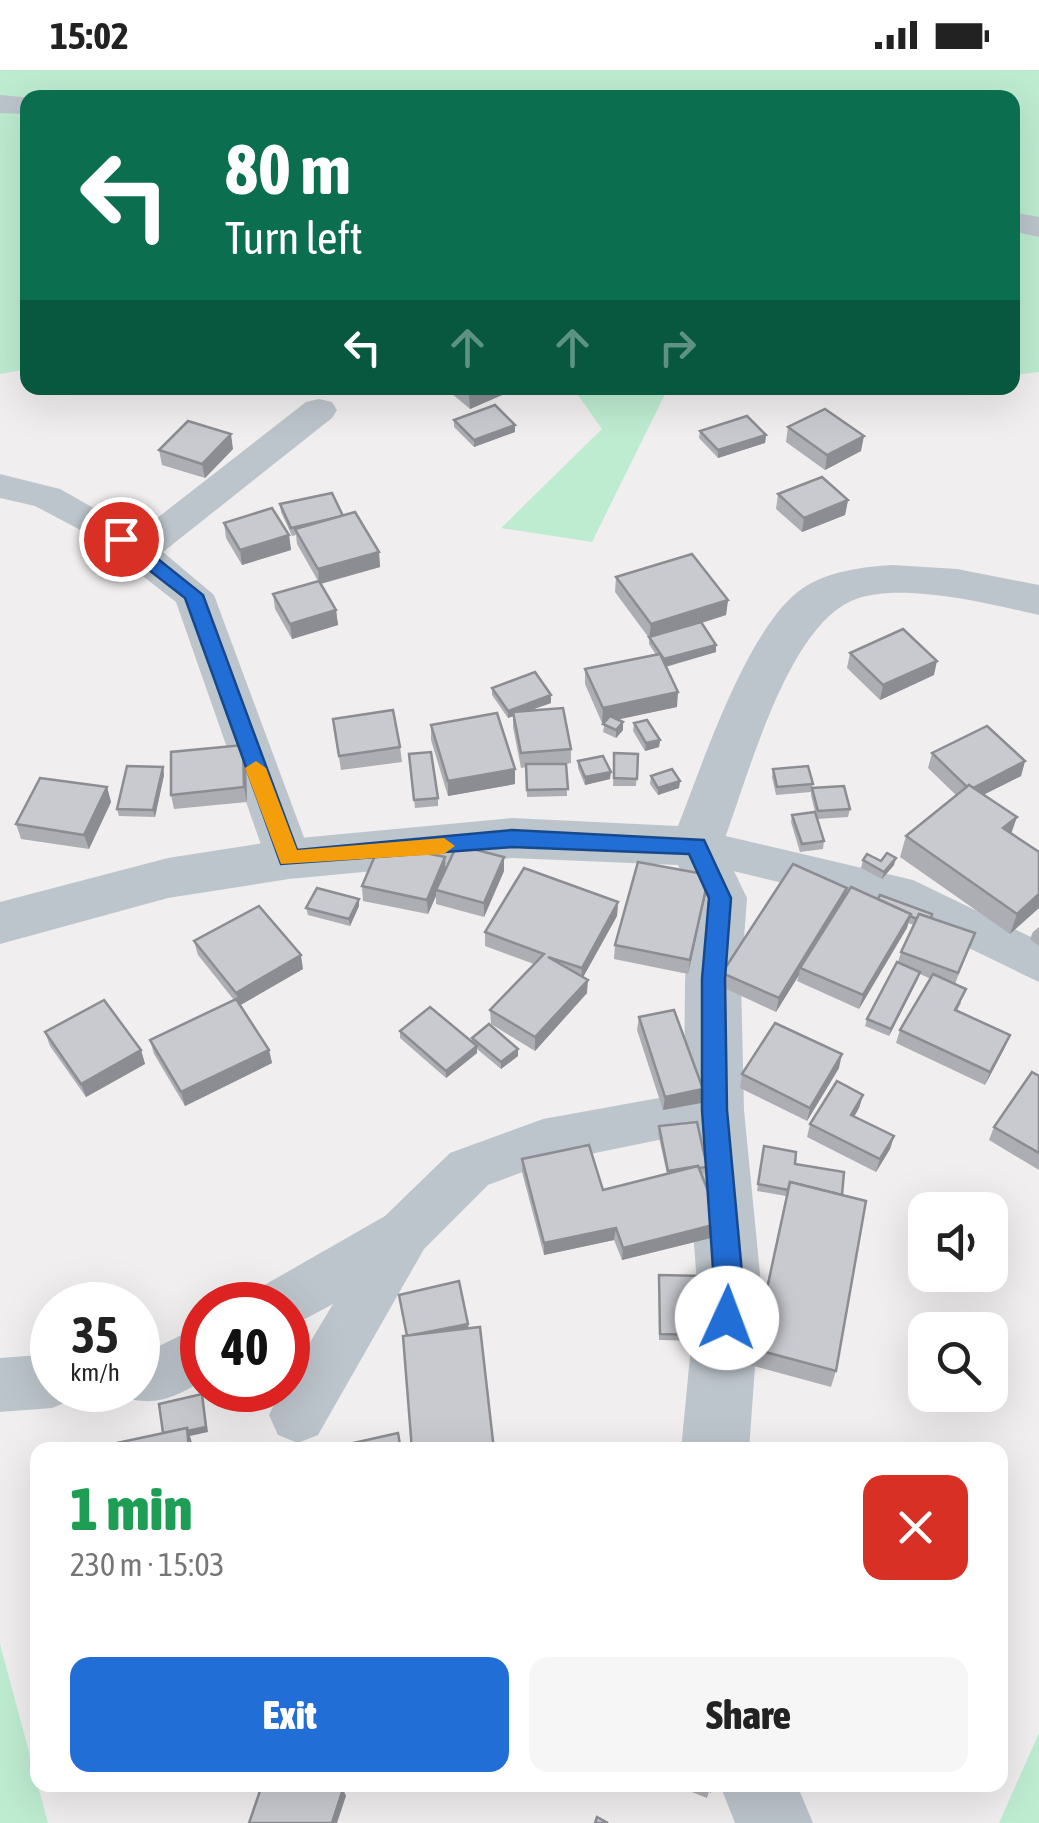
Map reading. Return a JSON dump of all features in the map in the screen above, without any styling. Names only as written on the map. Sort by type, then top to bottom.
[{"type":"street","points":[[138,551],[320,410]]},
{"type":"street","points":[[0,486],[47,497],[138,551],[194,595],[289,858]]},
{"type":"street","points":[[716,1442],[730,1284],[714,1110],[713,979],[720,898],[696,846],[778,653],[817,599],[855,583],[889,581],[946,584],[1039,600]]},
{"type":"street","points":[[0,924],[168,878],[289,858],[512,838],[696,846],[897,892],[1039,962]]},
{"type":"street","points":[[310,1288],[405,1232],[468,1169],[543,1141],[714,1110]]},
{"type":"street","points":[[298,1415],[405,1232]]},
{"type":"street","points":[[0,1384],[30,1382]]},
{"type":"street","points":[[761,1792],[774,1823]]},
{"type":"green space","points":[[0,70],[1039,70],[1039,372],[1020,374],[1020,90],[20,90],[20,370],[0,374]]},
{"type":"green space","points":[[578,395],[665,395],[592,542],[501,528],[602,429]]},
{"type":"green space","points":[[0,1644],[30,1756],[30,1792],[40,1792],[48,1823],[0,1823]]},
{"type":"green space","points":[[1039,1733],[1039,1823],[999,1823]]},
{"type":"building","points":[[495,405],[515,425],[474,440],[454,420]]},
{"type":"building","points":[[825,409],[864,436],[827,455],[788,427]]},
{"type":"building","points":[[747,416],[766,435],[718,450],[700,431]]},
{"type":"building","points":[[188,421],[231,434],[202,464],[159,450]]},
{"type":"building","points":[[822,477],[848,500],[804,518],[778,494]]},
{"type":"building","points":[[332,493],[343,516],[291,528],[280,504]]},
{"type":"building","points":[[272,508],[289,535],[240,550],[224,523]]},
{"type":"building","points":[[355,512],[379,552],[318,569],[295,529]]},
{"type":"building","points":[[692,554],[728,600],[651,624],[616,577]]},
{"type":"building","points":[[319,581],[336,610],[290,624],[273,594]]},
{"type":"building","points":[[701,622],[716,645],[664,659],[649,637]]},
{"type":"building","points":[[903,629],[937,661],[883,685],[850,653]]},
{"type":"building","points":[[660,654],[678,692],[603,708],[585,669]]},
{"type":"building","points":[[535,672],[551,695],[508,711],[492,688]]},
{"type":"building","points":[[563,708],[571,749],[521,753],[513,712]]},
{"type":"building","points":[[393,710],[400,747],[339,756],[333,719]]},
{"type":"building","points":[[497,713],[515,769],[448,781],[431,725]]},
{"type":"building","points":[[610,716],[623,722],[616,730],[603,724]]},
{"type":"building","points":[[647,720],[660,740],[646,743],[634,723]]},
{"type":"building","points":[[987,726],[1025,761],[973,788],[967,787],[932,753]]},
{"type":"building","points":[[243,745],[244,787],[171,795],[171,752]]},
{"type":"building","points":[[431,752],[438,798],[414,800],[409,754]]},
{"type":"building","points":[[614,753],[638,754],[637,779],[614,778]]},
{"type":"building","points":[[603,756],[611,772],[585,777],[578,761]]},
{"type":"building","points":[[526,764],[566,764],[568,789],[527,790]]},
{"type":"building","points":[[127,766],[163,767],[153,810],[117,809]]},
{"type":"building","points":[[808,766],[813,784],[777,787],[773,769]]},
{"type":"building","points":[[672,769],[680,781],[658,788],[651,776]]},
{"type":"building","points":[[40,778],[107,787],[84,835],[16,824]]},
{"type":"building","points":[[969,785],[1017,817],[1003,828],[1039,852],[1039,894],[1017,914],[906,836]]},
{"type":"building","points":[[844,786],[850,809],[818,811],[812,788]]},
{"type":"building","points":[[815,812],[824,841],[802,844],[792,815]]},
{"type":"building","points":[[380,844],[445,857],[427,900],[362,886]]},
{"type":"building","points":[[457,845],[504,857],[484,903],[436,890]]},
{"type":"building","points":[[887,853],[896,858],[884,872],[863,860],[867,854],[881,861]]},
{"type":"building","points":[[638,862],[709,875],[690,960],[615,945]]},
{"type":"building","points":[[793,864],[847,888],[779,998],[722,973]]},
{"type":"building","points":[[524,868],[618,902],[582,968],[548,957],[588,980],[535,1037],[490,1010],[544,954],[485,932]]},
{"type":"building","points":[[851,887],[911,914],[863,995],[800,968]]},
{"type":"building","points":[[317,888],[359,899],[349,919],[306,908]]},
{"type":"building","points":[[880,895],[932,914],[931,918],[910,916],[878,899]]},
{"type":"building","points":[[259,906],[301,955],[236,993],[194,941]]},
{"type":"building","points":[[919,914],[975,933],[958,973],[901,952]]},
{"type":"building","points":[[897,962],[920,972],[891,1029],[867,1019]]},
{"type":"building","points":[[933,974],[966,989],[955,1010],[1010,1035],[990,1072],[900,1030]]},
{"type":"building","points":[[236,999],[269,1050],[181,1092],[150,1040]]},
{"type":"building","points":[[104,1000],[141,1050],[81,1084],[45,1032]]},
{"type":"building","points":[[430,1007],[477,1046],[446,1071],[400,1031]]},
{"type":"building","points":[[674,1010],[703,1089],[665,1097],[639,1017]]},
{"type":"building","points":[[775,1023],[842,1054],[810,1108],[742,1074]]},
{"type":"building","points":[[489,1024],[518,1049],[501,1062],[472,1038]]},
{"type":"building","points":[[1032,1072],[1039,1076],[1039,1153],[994,1127]]},
{"type":"building","points":[[837,1081],[863,1095],[851,1115],[894,1136],[880,1159],[810,1124]]},
{"type":"building","points":[[697,1122],[707,1167],[668,1171],[659,1126]]},
{"type":"building","points":[[589,1145],[603,1190],[698,1166],[721,1223],[623,1248],[616,1228],[544,1243],[522,1159]]},
{"type":"building","points":[[764,1146],[796,1152],[795,1164],[844,1172],[842,1195],[790,1182],[788,1190],[758,1184]]},
{"type":"building","points":[[790,1182],[866,1201],[836,1371],[754,1349]]},
{"type":"building","points":[[659,1275],[703,1276],[705,1335],[660,1334]]},
{"type":"building","points":[[459,1281],[468,1324],[407,1336],[399,1295]]},
{"type":"building","points":[[480,1327],[493,1442],[411,1442],[403,1336]]},
{"type":"building","points":[[180,1399],[180,1412],[204,1412],[206,1427],[163,1433],[160,1404]]},
{"type":"building","points":[[187,1428],[188,1442],[121,1442]]},
{"type":"building","points":[[398,1433],[400,1442],[358,1442]]},
{"type":"building","points":[[260,1792],[342,1792],[332,1823],[249,1823]]},
{"type":"slow traffic","points":[[256,768],[289,858],[444,846]]},
{"type":"route","points":[[121,539],[194,595],[289,858],[512,838],[696,846],[720,898],[713,979],[714,1110],[730,1284],[727,1318]]}]
